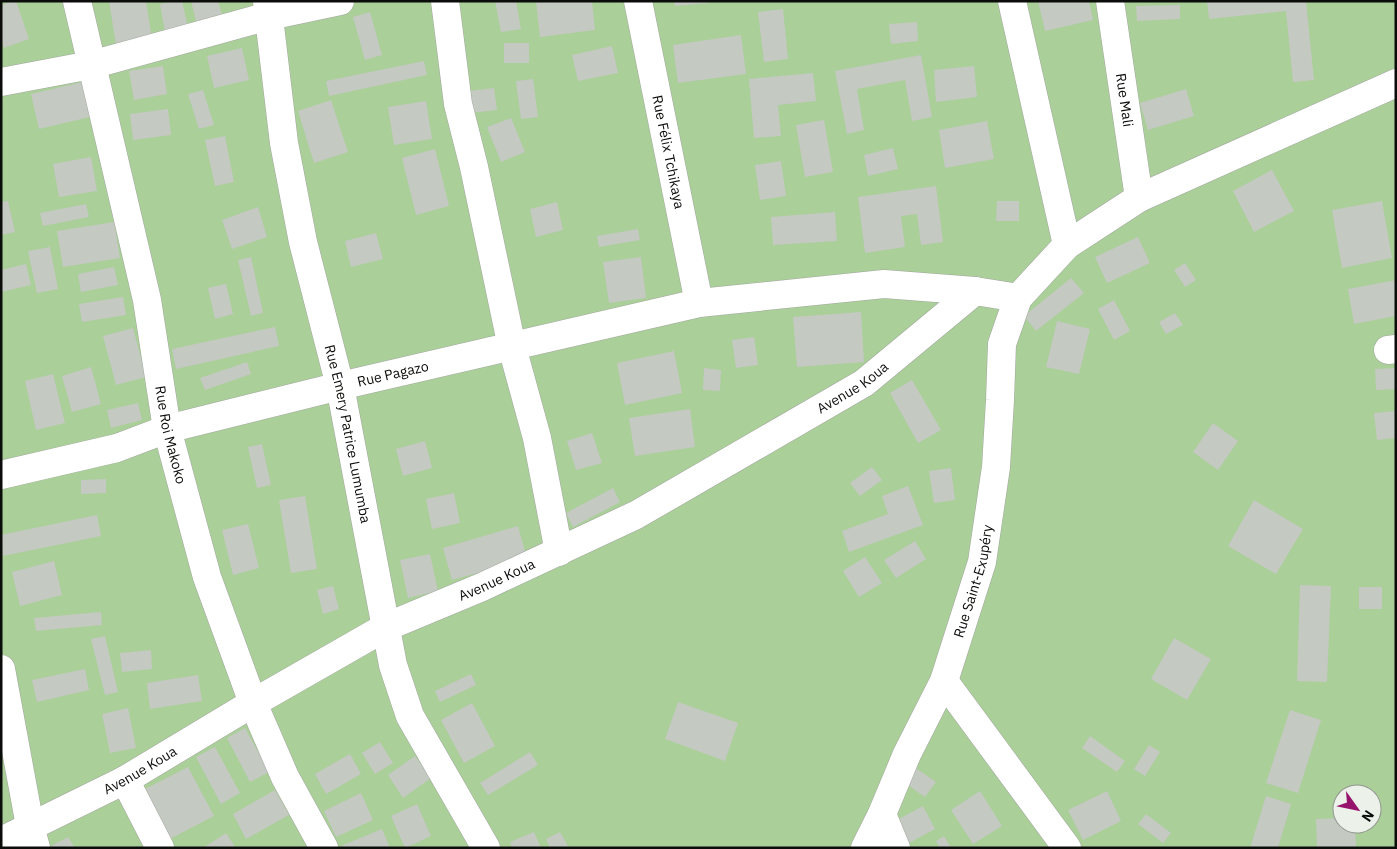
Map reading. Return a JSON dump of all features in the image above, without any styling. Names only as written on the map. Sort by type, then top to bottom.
[{"type":"street","name":"Rue Roi Makoko","points":[[77,1],[147,300],[167,429],[208,577],[253,703],[285,777],[324,848]]},
{"type":"street","points":[[1,82],[91,65],[268,9],[340,1]]},
{"type":"street","points":[[445,1],[458,104],[474,167],[512,347],[537,438],[559,552]]},
{"type":"street","name":"Rue Félix Tchikaya","points":[[638,1],[699,303]]},
{"type":"street","points":[[1012,1],[1067,245]]},
{"type":"street","name":"Rue Mali","points":[[1110,1],[1139,198]]},
{"type":"street","name":"Rue Emery Patrice Lumumba","points":[[268,9],[284,143],[301,233],[340,386],[393,665],[410,716],[486,848]]},
{"type":"street","points":[[1018,298],[1067,245],[1139,198],[1396,83]]},
{"type":"street","name":"Rue Pagazo","points":[[1,475],[117,448],[167,429],[340,386],[699,303],[884,284],[976,291],[1018,298]]},
{"type":"street","name":"Avenue Koua","points":[[1,841],[33,837],[253,703],[386,628],[482,587],[636,515],[864,383],[976,291]]},
{"type":"street","name":"Rue Saint-Exupéry","points":[[865,848],[882,814],[907,754],[944,680],[982,562],[996,467],[1002,344],[1018,298]]},
{"type":"street","points":[[1,669],[33,837]]},
{"type":"street","points":[[944,680],[1066,848]]},
{"type":"street","points":[[125,780],[160,848]]},
{"type":"street","points":[[882,814],[896,848]]},
{"type":"green space","points":[[1,1],[1396,1],[1396,848],[1,848]]},
{"type":"building","points":[[16,1],[29,39],[4,48],[1,40],[1,5]]},
{"type":"building","points":[[109,1],[146,1],[152,39],[116,45]]},
{"type":"building","points":[[182,1],[188,27],[165,32],[160,4]]},
{"type":"building","points":[[191,1],[218,1],[224,22],[198,29]]},
{"type":"building","points":[[495,1],[516,1],[521,29],[501,32]]},
{"type":"building","points":[[536,1],[592,1],[595,30],[540,37]]},
{"type":"building","points":[[674,1],[708,1],[708,3],[675,6]]},
{"type":"building","points":[[1038,1],[1089,1],[1093,20],[1045,31]]},
{"type":"building","points":[[1207,1],[1306,1],[1314,80],[1293,82],[1286,11],[1209,19]]},
{"type":"building","points":[[1180,5],[1180,19],[1137,21],[1136,6]]},
{"type":"building","points":[[783,9],[788,59],[764,62],[758,12]]},
{"type":"building","points":[[370,12],[382,55],[365,60],[353,17]]},
{"type":"building","points":[[917,22],[918,41],[891,44],[889,24]]},
{"type":"building","points":[[741,35],[746,74],[678,83],[673,45]]},
{"type":"building","points":[[504,43],[529,43],[529,63],[504,63]]},
{"type":"building","points":[[612,46],[618,73],[578,81],[572,55]]},
{"type":"building","points":[[242,48],[249,80],[214,88],[207,56]]},
{"type":"building","points":[[921,55],[932,117],[912,121],[905,80],[857,89],[864,130],[847,134],[835,71]]},
{"type":"building","points":[[424,61],[427,75],[329,96],[326,81]]},
{"type":"building","points":[[163,66],[167,94],[134,100],[129,71]]},
{"type":"building","points":[[974,66],[977,97],[936,102],[934,70]]},
{"type":"building","points":[[813,73],[816,101],[778,105],[781,136],[754,138],[749,79]]},
{"type":"building","points":[[533,79],[538,117],[521,119],[516,81]]},
{"type":"building","points":[[83,82],[90,117],[39,129],[31,94]]},
{"type":"building","points":[[494,88],[497,110],[471,113],[469,91]]},
{"type":"building","points":[[1186,89],[1194,116],[1148,130],[1140,103]]},
{"type":"building","points":[[203,90],[214,125],[199,129],[188,94]]},
{"type":"building","points":[[331,100],[348,152],[314,163],[298,111]]},
{"type":"building","points":[[426,101],[432,139],[394,145],[388,107]]},
{"type":"building","points":[[168,109],[171,135],[133,140],[130,114]]},
{"type":"building","points":[[511,118],[525,152],[501,162],[487,127]]},
{"type":"building","points":[[824,120],[833,172],[805,177],[796,125]]},
{"type":"building","points":[[987,121],[994,159],[945,168],[939,130]]},
{"type":"building","points":[[225,136],[234,182],[215,186],[205,140]]},
{"type":"building","points":[[893,148],[898,169],[868,176],[864,155]]},
{"type":"building","points":[[435,149],[449,206],[416,215],[402,158]]},
{"type":"building","points":[[91,157],[97,191],[59,197],[53,164]]},
{"type":"building","points":[[781,161],[786,196],[760,200],[755,165]]},
{"type":"building","points":[[1272,170],[1294,211],[1254,232],[1233,191]]},
{"type":"building","points":[[936,186],[943,242],[921,245],[917,214],[901,216],[905,247],[865,253],[858,197]]},
{"type":"building","points":[[8,201],[15,232],[1,235],[1,202]]},
{"type":"building","points":[[997,201],[1019,201],[1019,221],[996,221]]},
{"type":"building","points":[[1382,201],[1392,258],[1342,268],[1332,210]]},
{"type":"building","points":[[557,202],[563,230],[536,237],[530,209]]},
{"type":"building","points":[[86,204],[89,217],[43,226],[40,213]]},
{"type":"building","points":[[258,207],[267,237],[232,249],[222,220]]},
{"type":"building","points":[[835,212],[837,241],[773,245],[771,217]]},
{"type":"building","points":[[114,222],[120,258],[63,267],[57,231]]},
{"type":"building","points":[[638,229],[640,240],[599,247],[597,236]]},
{"type":"building","points":[[376,233],[383,259],[351,267],[345,241]]},
{"type":"building","points":[[1138,237],[1150,263],[1107,283],[1095,257]]},
{"type":"building","points":[[50,247],[58,289],[37,293],[28,251]]},
{"type":"building","points":[[251,257],[263,313],[251,316],[238,260]]},
{"type":"building","points":[[641,257],[646,298],[609,303],[603,262]]},
{"type":"building","points":[[1185,263],[1196,280],[1185,287],[1174,270]]},
{"type":"building","points":[[26,264],[31,285],[1,292],[1,270]]},
{"type":"building","points":[[114,267],[118,285],[81,292],[78,274]]},
{"type":"building","points":[[1071,278],[1084,293],[1036,331],[1024,316]]},
{"type":"building","points":[[1396,280],[1396,316],[1354,324],[1348,289]]},
{"type":"building","points":[[226,284],[233,314],[215,319],[208,288]]},
{"type":"building","points":[[123,297],[126,315],[82,322],[79,304]]},
{"type":"building","points":[[1114,300],[1130,331],[1114,340],[1098,309]]},
{"type":"building","points":[[861,312],[864,362],[797,367],[793,317]]},
{"type":"building","points":[[1175,313],[1183,325],[1166,334],[1159,322]]},
{"type":"building","points":[[1057,321],[1090,329],[1079,374],[1046,367]]},
{"type":"building","points":[[275,327],[279,346],[176,369],[172,349]]},
{"type":"building","points":[[133,328],[146,377],[116,385],[103,336]]},
{"type":"building","points":[[754,337],[758,365],[736,368],[732,340]]},
{"type":"building","points":[[674,351],[682,393],[625,405],[617,363]]},
{"type":"building","points":[[247,362],[251,374],[205,390],[200,378]]},
{"type":"building","points":[[91,367],[101,404],[72,412],[62,376]]},
{"type":"building","points":[[704,368],[721,370],[720,391],[703,390]]},
{"type":"building","points":[[1396,368],[1396,389],[1376,390],[1375,369]]},
{"type":"building","points":[[53,374],[65,423],[36,430],[25,381]]},
{"type":"building","points":[[912,380],[941,430],[918,443],[890,393]]},
{"type":"building","points":[[138,403],[142,420],[111,428],[107,410]]},
{"type":"building","points":[[690,409],[695,447],[635,456],[629,418]]},
{"type":"building","points":[[1396,411],[1396,438],[1377,440],[1374,413]]},
{"type":"building","points":[[1213,423],[1238,441],[1218,470],[1193,452]]},
{"type":"building","points":[[592,433],[602,463],[576,470],[567,441]]},
{"type":"building","points":[[425,441],[432,468],[403,476],[396,449]]},
{"type":"building","points":[[262,444],[271,485],[257,488],[248,447]]},
{"type":"building","points":[[872,467],[882,480],[860,496],[850,483]]},
{"type":"building","points":[[951,468],[955,500],[934,503],[929,471]]},
{"type":"building","points":[[106,479],[106,493],[81,494],[81,480]]},
{"type":"building","points":[[908,486],[923,525],[849,552],[842,531],[888,514],[882,496]]},
{"type":"building","points":[[613,488],[620,502],[573,527],[566,513]]},
{"type":"building","points":[[454,493],[460,523],[432,529],[426,499]]},
{"type":"building","points":[[305,496],[317,569],[291,573],[279,500]]},
{"type":"building","points":[[1254,500],[1303,529],[1276,574],[1228,546]]},
{"type":"building","points":[[97,515],[101,536],[3,556],[1,535]]},
{"type":"building","points":[[248,524],[259,568],[233,575],[222,530]]},
{"type":"building","points":[[518,526],[527,559],[452,580],[443,548]]},
{"type":"building","points":[[915,541],[926,559],[896,578],[884,560]]},
{"type":"building","points":[[430,554],[438,591],[408,598],[400,560]]},
{"type":"building","points":[[865,557],[882,583],[859,597],[843,571]]},
{"type":"building","points":[[54,561],[62,595],[20,606],[12,572]]},
{"type":"building","points":[[1300,585],[1331,586],[1327,682],[1297,681]]},
{"type":"building","points":[[333,586],[339,609],[323,614],[317,590]]},
{"type":"building","points":[[1359,587],[1382,587],[1382,609],[1359,609]]},
{"type":"building","points":[[101,612],[102,625],[36,631],[34,618]]},
{"type":"building","points":[[105,636],[118,692],[105,695],[91,639]]},
{"type":"building","points":[[1174,638],[1211,659],[1187,700],[1151,679]]},
{"type":"building","points":[[151,650],[152,669],[122,672],[120,653]]},
{"type":"building","points":[[85,669],[89,690],[37,702],[32,680]]},
{"type":"building","points":[[471,674],[476,685],[440,702],[435,691]]},
{"type":"building","points":[[198,675],[202,701],[150,709],[147,683]]},
{"type":"building","points":[[678,702],[738,723],[725,761],[665,739]]},
{"type":"building","points":[[472,703],[495,746],[464,763],[441,720]]},
{"type":"building","points":[[128,708],[136,748],[110,753],[102,714]]},
{"type":"building","points":[[1290,710],[1321,720],[1298,793],[1266,783]]},
{"type":"building","points":[[245,728],[269,772],[250,782],[227,738]]},
{"type":"building","points":[[1090,736],[1125,761],[1117,772],[1082,748]]},
{"type":"building","points":[[380,742],[393,763],[375,774],[362,753]]},
{"type":"building","points":[[1149,745],[1160,752],[1145,776],[1134,769]]},
{"type":"building","points":[[215,747],[240,793],[221,804],[196,757]]},
{"type":"building","points":[[530,752],[538,765],[488,795],[480,783]]},
{"type":"building","points":[[350,754],[361,774],[326,794],[315,774]]},
{"type":"building","points":[[415,756],[431,778],[403,798],[388,775]]},
{"type":"building","points":[[188,767],[214,816],[168,840],[143,790]]},
{"type":"building","points":[[916,768],[936,782],[925,797],[905,783]]},
{"type":"building","points":[[275,790],[289,815],[246,839],[233,814]]},
{"type":"building","points":[[980,791],[1002,826],[973,844],[951,810]]},
{"type":"building","points":[[1107,791],[1121,821],[1083,840],[1068,810]]},
{"type":"building","points":[[361,793],[373,820],[336,837],[324,811]]},
{"type":"building","points":[[1266,796],[1291,804],[1278,848],[1250,848]]},
{"type":"building","points":[[417,804],[431,836],[405,848],[391,816]]},
{"type":"building","points":[[923,806],[935,829],[909,843],[897,820]]},
{"type":"building","points":[[1146,814],[1171,833],[1163,843],[1138,824]]},
{"type":"building","points":[[1332,818],[1332,834],[1355,834],[1356,848],[1317,848],[1316,819]]},
{"type":"building","points":[[382,829],[390,848],[336,848]]},
{"type":"building","points":[[534,832],[541,848],[512,848],[510,842]]},
{"type":"building","points":[[560,832],[569,848],[550,848],[546,839]]},
{"type":"building","points":[[226,833],[236,848],[203,848]]},
{"type":"building","points":[[944,836],[951,848],[940,848],[936,841]]},
{"type":"building","points":[[68,837],[75,848],[52,848],[51,846]]}]
